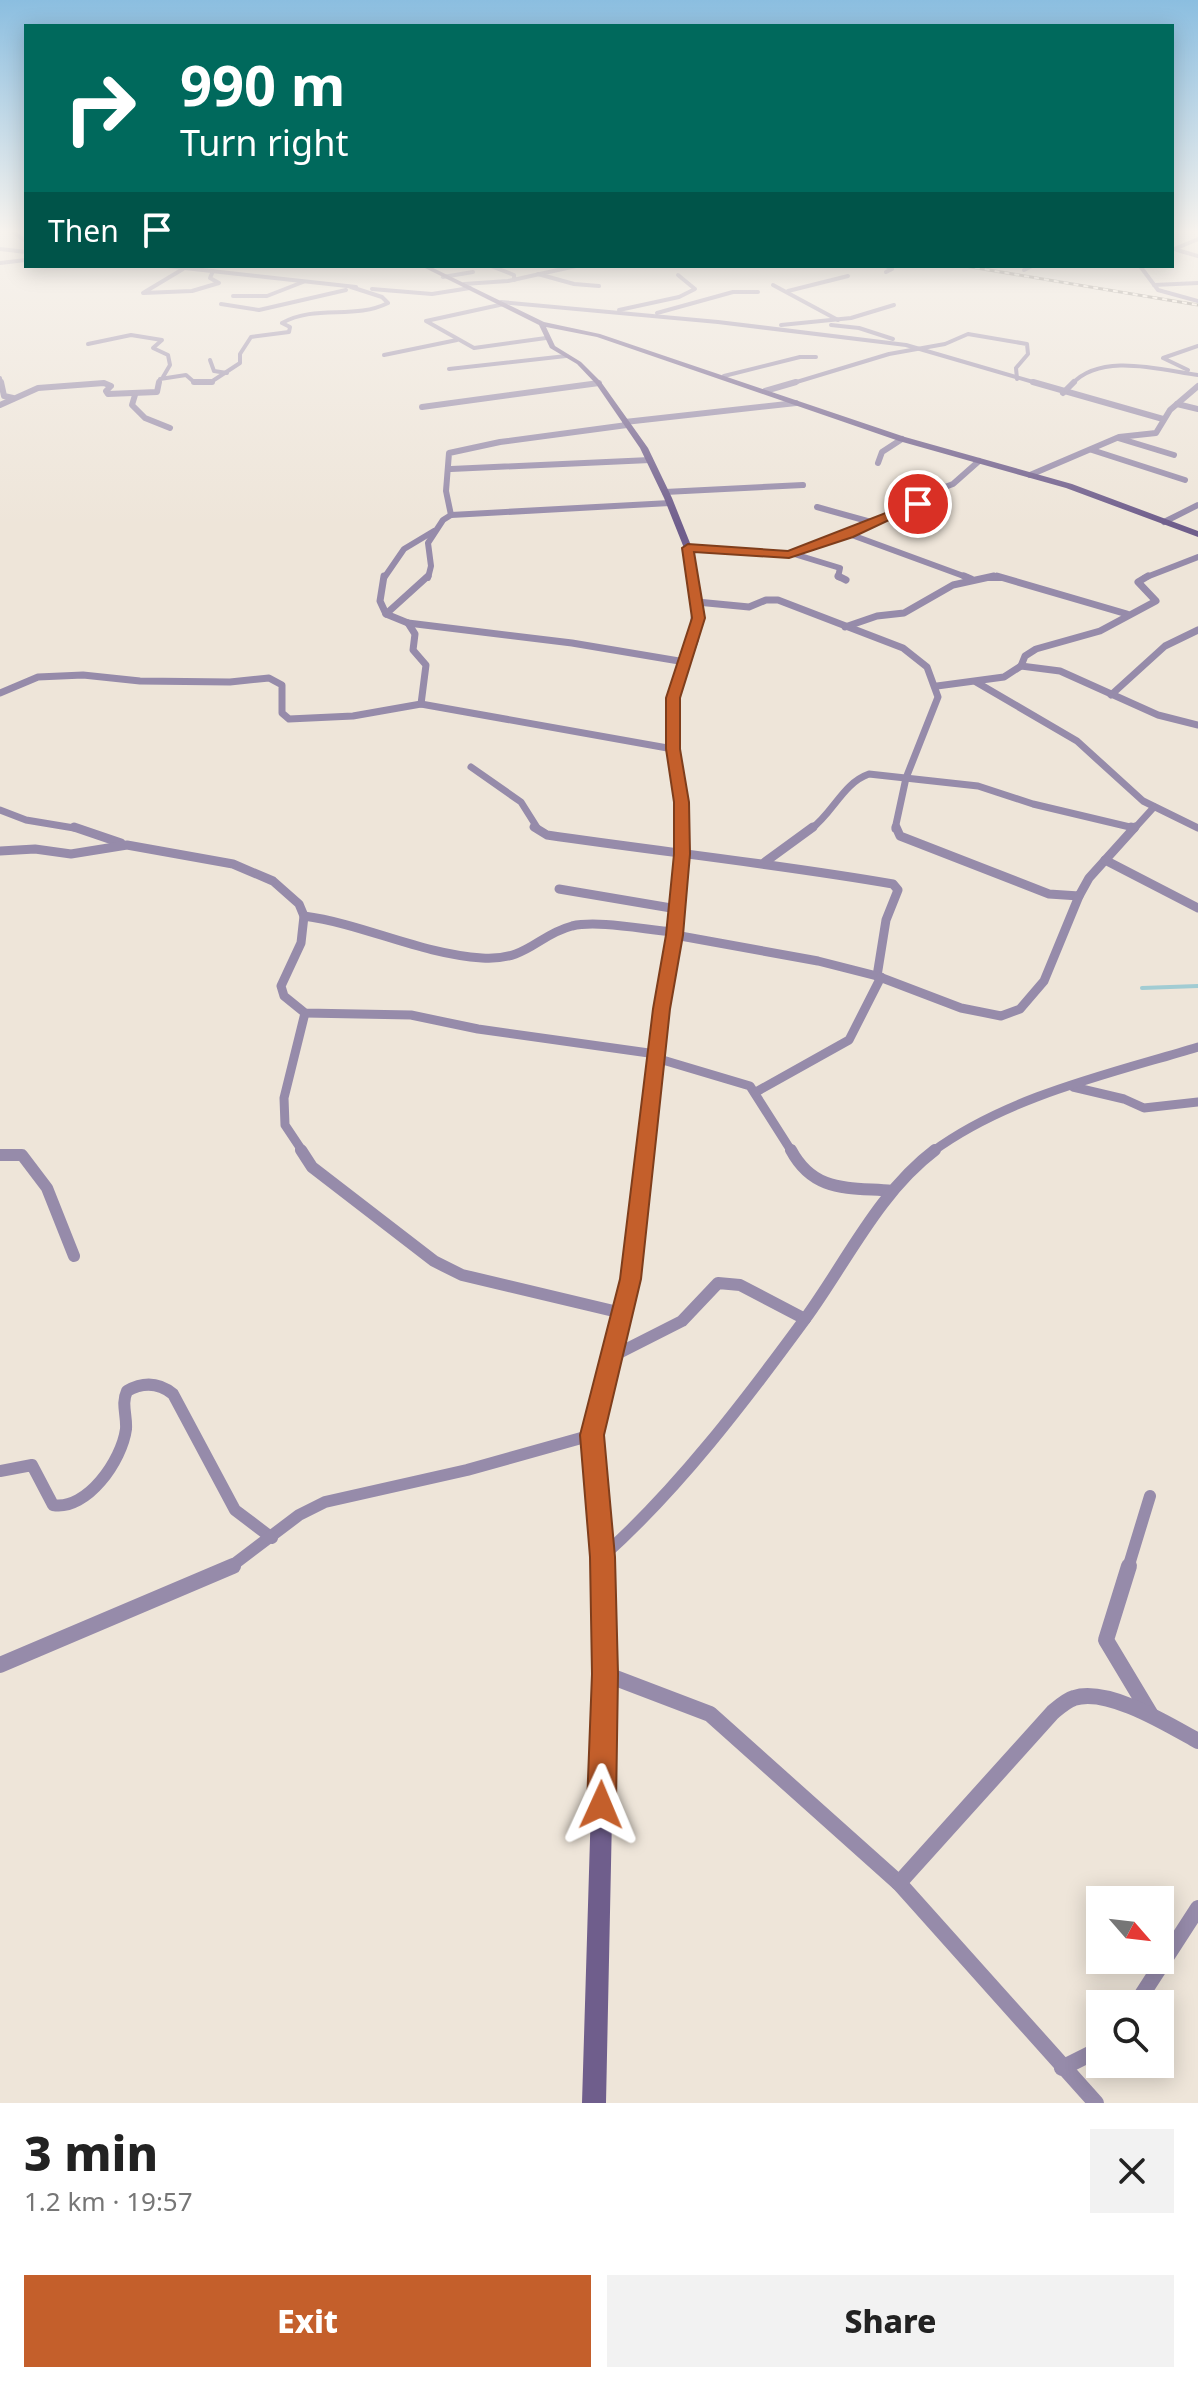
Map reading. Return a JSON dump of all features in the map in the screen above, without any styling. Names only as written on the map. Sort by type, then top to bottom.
[{"type":"main road","points":[[541,329],[566,356],[599,383],[650,460],[688,548],[697,602],[696,629],[673,698],[673,749],[682,802],[682,854],[675,934],[656,1056],[631,1279],[592,1435],[602,1557],[605,1674],[594,2103]]},
{"type":"main road","points":[[544,331],[598,335],[902,439],[1093,494],[1198,534]]},
{"type":"street","points":[[163,377],[186,375],[194,382],[206,384],[242,361],[240,354],[246,349],[247,340],[254,335],[289,332],[290,329]]},
{"type":"street","points":[[439,329],[477,348],[544,331]]},
{"type":"street","points":[[776,329],[924,349],[1063,393],[1163,419]]},
{"type":"street","points":[[862,329],[906,345]]},
{"type":"street","points":[[765,391],[889,354],[924,349],[968,334],[1025,343],[1028,354],[1016,368],[1017,379]]},
{"type":"street","points":[[0,405],[38,388],[96,383],[110,384],[106,391],[108,394],[157,392],[170,365],[168,355],[153,348],[162,340],[131,335],[88,344]]},
{"type":"street","points":[[384,355],[457,340]]},
{"type":"street","points":[[1197,375],[1163,359],[1198,346]]},
{"type":"street","points":[[449,369],[566,356]]},
{"type":"street","points":[[724,376],[800,357],[816,357]]},
{"type":"street","points":[[210,360],[214,371],[227,373]]},
{"type":"street","points":[[1063,393],[1081,374],[1093,369],[1135,368],[1197,375]]},
{"type":"street","points":[[0,378],[4,396],[13,398]]},
{"type":"street","points":[[422,407],[599,383]]},
{"type":"street","points":[[1030,475],[1116,438],[1154,434],[1163,419],[1198,386]]},
{"type":"street","points":[[135,395],[132,405],[136,411],[170,428]]},
{"type":"street","points":[[451,515],[446,491],[451,469],[448,455],[460,450],[626,424],[796,403]]},
{"type":"street","points":[[1177,404],[1198,409]]},
{"type":"street","points":[[1116,438],[1174,455]]},
{"type":"street","points":[[878,463],[882,452],[902,439]]},
{"type":"street","points":[[1092,450],[1185,480]]},
{"type":"street","points":[[451,469],[650,460]]},
{"type":"street","points":[[794,554],[915,506],[929,493],[953,484],[979,461]]},
{"type":"street","points":[[386,614],[380,594],[387,571],[406,544],[434,531],[451,515],[803,485]]},
{"type":"street","points":[[1164,522],[1198,505]]},
{"type":"street","points":[[817,507],[871,522]]},
{"type":"street","points":[[386,614],[428,578],[431,566],[428,543],[434,531]]},
{"type":"street","points":[[849,534],[973,580]]},
{"type":"street","points":[[688,548],[722,553],[794,554],[840,568],[838,577],[846,580]]},
{"type":"street","points":[[937,686],[1004,677],[1021,666],[1025,656],[1036,649],[1100,631],[1156,601],[1153,594],[1138,582],[1198,557]]},
{"type":"street","points":[[845,627],[877,616],[904,613],[953,585],[1007,577],[1127,614]]},
{"type":"street","points":[[697,602],[749,607],[766,600],[778,600],[893,643],[914,654],[937,686],[934,709],[906,778],[895,830],[900,836],[1049,894],[1079,896]]},
{"type":"street","points":[[386,614],[408,623],[585,645],[685,662]]},
{"type":"street","points":[[408,623],[415,634],[413,650],[426,665],[421,704]]},
{"type":"street","points":[[1111,695],[1165,646],[1198,630]]},
{"type":"street","points":[[1021,666],[1060,671],[1158,715],[1198,725]]},
{"type":"street","points":[[0,693],[47,676],[230,682],[269,678],[282,685],[282,713],[289,719],[353,716],[421,704],[673,749]]},
{"type":"street","points":[[976,682],[1077,741],[1129,792],[1198,828]]},
{"type":"street","points":[[471,767],[521,802],[534,827],[547,835],[765,862],[896,887],[898,890],[886,920],[876,993],[849,1040],[756,1092]]},
{"type":"street","points":[[765,862],[825,819],[861,776],[978,786],[1033,804],[1134,828]]},
{"type":"street","points":[[304,916],[333,920],[388,940],[483,958],[519,954],[535,947],[557,930],[577,925],[675,934],[805,958],[879,977],[961,1008],[1001,1016],[1013,1013],[1044,981],[1079,896],[1105,860],[1154,807]]},
{"type":"street","points":[[0,810],[26,820],[70,826],[127,845],[252,870],[288,892],[304,916],[301,943],[281,986],[284,996],[305,1013],[411,1015],[478,1029],[656,1056],[734,1079],[756,1092],[802,1171],[828,1185],[892,1191]]},
{"type":"street","points":[[0,851],[35,849],[71,854],[127,845]]},
{"type":"street","points":[[1105,860],[1198,908]]},
{"type":"street","points":[[559,889],[677,909]]},
{"type":"street","points":[[305,1013],[284,1098],[285,1125],[312,1167],[434,1261],[462,1275],[622,1313]]},
{"type":"street","points":[[602,1557],[651,1513],[805,1319],[892,1191],[930,1154],[965,1128],[1071,1086],[1198,1047]]},
{"type":"street","points":[[1071,1086],[1124,1099],[1144,1108],[1198,1102]]},
{"type":"street","points":[[0,1155],[22,1155],[30,1162],[49,1193],[74,1256]]},
{"type":"street","points":[[609,1358],[682,1321],[718,1283],[740,1285],[805,1319]]},
{"type":"street","points":[[0,1471],[32,1465],[53,1505],[72,1508],[91,1492],[123,1439],[126,1427],[122,1403],[127,1391],[146,1383],[160,1386],[173,1394],[235,1510],[272,1538]]},
{"type":"street","points":[[0,1665],[222,1573],[299,1515],[343,1496],[467,1470],[592,1435]]},
{"type":"street","points":[[1150,1496],[1106,1640],[1151,1715]]},
{"type":"street","points":[[605,1674],[710,1714],[899,1883],[1096,2103]]},
{"type":"street","points":[[899,1883],[1053,1712],[1074,1698],[1093,1697],[1151,1715],[1198,1741]]},
{"type":"street","points":[[1145,1990],[1198,1908]]},
{"type":"street","points":[[1062,2068],[1086,2056]]},
{"type":"waterway","points":[[1142,988],[1198,986]]},
{"type":"route","points":[[601,1805],[605,1674],[602,1557],[592,1435],[631,1279],[661,1009],[675,935],[682,854],[682,802],[673,749],[673,698],[699,618],[688,548],[789,555],[849,534],[887,514],[918,504]]}]
